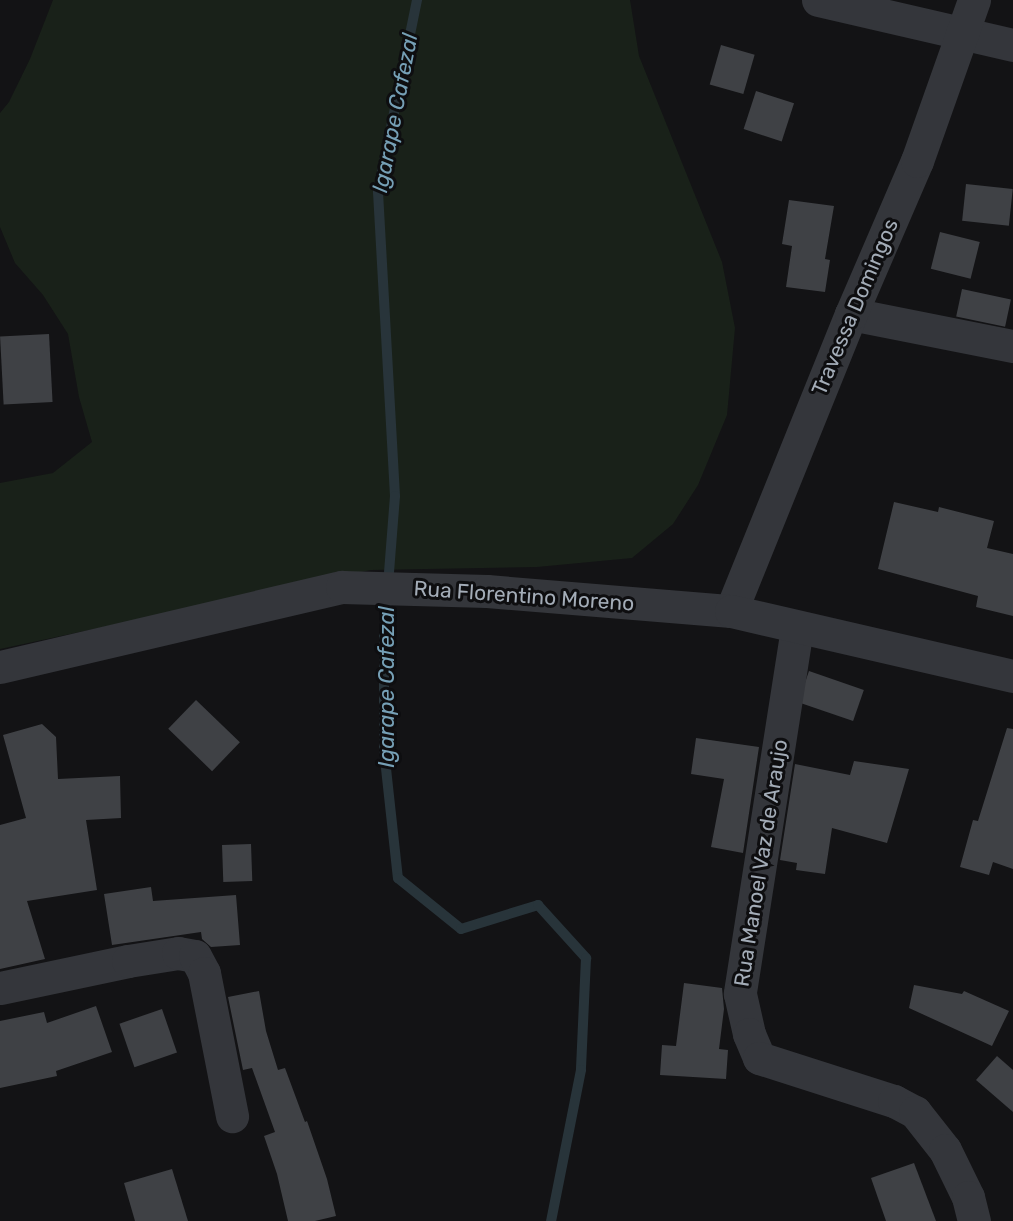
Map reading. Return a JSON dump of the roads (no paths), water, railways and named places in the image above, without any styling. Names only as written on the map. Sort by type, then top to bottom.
[{"type":"street","points":[[818,0],[1013,45]]},
{"type":"street","name":"Travessa Domingos","points":[[731,612],[851,314],[917,161],[974,0]]},
{"type":"street","points":[[851,314],[1013,346]]},
{"type":"street","name":"Rua Florentino Moreno","points":[[0,667],[342,587],[487,591],[731,612],[1013,676]]},
{"type":"street","name":"Rua Manoel Vaz de Araujo","points":[[797,628],[740,994],[749,1034],[759,1058],[894,1101],[915,1112],[945,1150],[968,1197],[974,1221]]},
{"type":"street","points":[[0,988],[138,959],[178,953],[195,956],[204,973],[231,1116]]},
{"type":"waterway","name":"Igarape Cafezal","points":[[417,0],[378,192],[395,496],[384,637],[384,750],[398,878],[461,929],[538,905],[586,958],[581,1070],[551,1221]]}]
